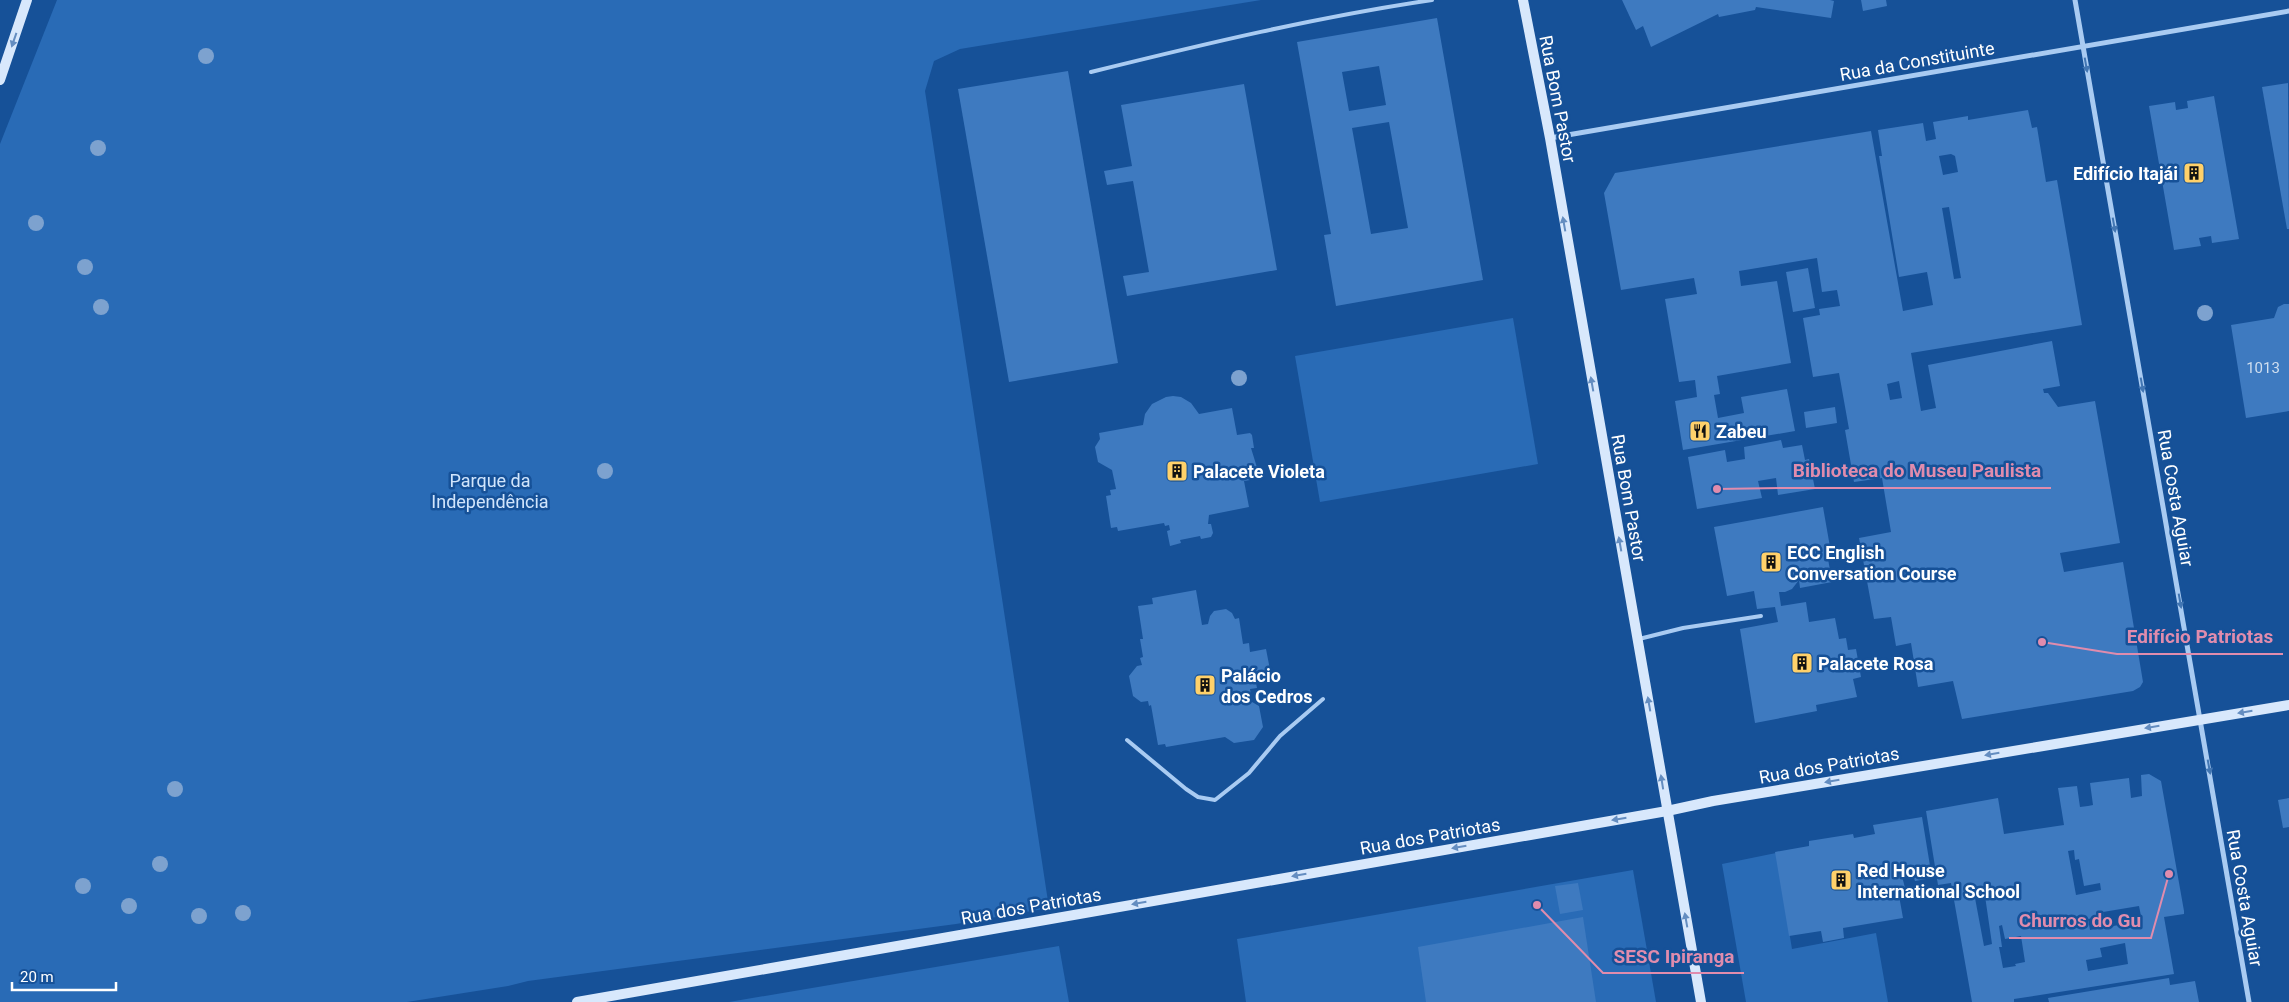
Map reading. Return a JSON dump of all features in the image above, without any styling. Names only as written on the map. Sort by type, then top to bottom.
[{"type":"main road","points":[[0,80],[27,0]]},
{"type":"main road","name":"Rua Bom Pastor","points":[[1523,0],[1550,138],[1701,1002]]},
{"type":"main road","name":"Rua dos Patriotas","points":[[577,1002],[1722,800],[2289,705]]},
{"type":"street","name":"Rua Costa Aguiar","points":[[2075,0],[2249,1002]]},
{"type":"street","name":"Rua da Constituinte","points":[[1550,138],[2289,11]]},
{"type":"lane","points":[[1091,72],[1250,33],[1367,9],[1432,0]]},
{"type":"lane","points":[[1637,640],[1683,628],[1761,616]]},
{"type":"lane","points":[[1127,740],[1186,789],[1198,797],[1215,800],[1249,773],[1280,736],[1322,699]]},
{"type":"green space","name":"Parque da Independência","points":[[57,0],[1261,0],[960,49],[934,61],[925,91],[1049,908],[956,924],[528,981],[508,986],[407,1002],[0,1002],[0,144]]},
{"type":"green space","points":[[1513,318],[1538,464],[1320,502],[1295,356]]},
{"type":"green space","points":[[1776,853],[1792,949],[1876,933],[1888,1002],[1746,1002],[1722,864]]},
{"type":"green space","points":[[1633,870],[1656,1002],[1246,1002],[1237,939]]},
{"type":"green space","points":[[1059,946],[1069,1002],[729,1002]]},
{"type":"building","points":[[1622,0],[1834,1],[1831,18],[1756,7],[1755,10],[1719,17],[1718,14],[1651,47],[1643,26],[1636,30]]},
{"type":"building","points":[[1861,0],[1886,0],[1887,6],[1863,11]]},
{"type":"building","points":[[1437,18],[1483,280],[1336,306],[1324,235],[1331,234],[1297,42]],"holes":[[[1379,66],[1386,105],[1349,111],[1342,72]],[[1389,122],[1408,228],[1371,234],[1352,128]]]},
{"type":"building","points":[[1068,71],[1118,363],[1009,382],[958,89]]},
{"type":"building","points":[[2288,83],[2289,229],[2287,229],[2262,87]]},
{"type":"building","points":[[1244,84],[1277,270],[1127,296],[1123,276],[1149,272],[1133,181],[1107,185],[1104,171],[1132,166],[1121,105]]},
{"type":"building","name":"Edifício Itajái","points":[[2214,96],[2239,239],[2212,243],[2211,236],[2199,238],[2201,246],[2174,250],[2149,106],[2175,102],[2176,110],[2188,108],[2187,101]]},
{"type":"building","points":[[2028,110],[2032,128],[2037,127],[2046,182],[2057,180],[2082,325],[1911,353],[1921,411],[1936,408],[1928,365],[2052,341],[2060,386],[2043,389],[2044,393],[2048,393],[2058,407],[2095,401],[2120,543],[2060,553],[2064,572],[2123,562],[2143,682],[2140,687],[2133,691],[1962,719],[1953,681],[1918,687],[1911,643],[1896,646],[1891,617],[1874,619],[1859,538],[1891,532],[1882,478],[1854,482],[1845,430],[1849,429],[1839,373],[1813,377],[1803,318],[1820,315],[1819,309],[1840,306],[1837,290],[1822,292],[1817,258],[1739,271],[1741,286],[1777,281],[1791,363],[1717,376],[1720,394],[1714,395],[1718,418],[1744,413],[1741,397],[1787,389],[1795,431],[1683,450],[1675,401],[1697,397],[1695,380],[1679,382],[1665,299],[1697,294],[1694,278],[1621,290],[1604,193],[1615,173],[1871,131],[1903,311],[1933,305],[1927,272],[1899,277],[1879,156],[1882,156],[1878,130],[1923,123],[1926,141],[1936,139],[1933,122],[1968,116],[1968,120]],"holes":[[[1951,154],[1955,156],[1958,172],[1943,175],[1939,156]],[[1949,207],[1961,278],[1954,279],[1942,208]],[[1899,381],[1902,398],[1890,400],[1887,384]]]},
{"type":"building","points":[[1808,268],[1815,308],[1793,312],[1786,272]]},
{"type":"building","points":[[2289,304],[2289,411],[2246,418],[2231,325],[2274,318],[2278,307]]},
{"type":"building","points":[[1166,397],[1181,397],[1191,403],[1199,414],[1232,408],[1237,435],[1250,433],[1252,435],[1254,448],[1251,448],[1259,474],[1256,479],[1244,481],[1249,507],[1209,515],[1208,524],[1211,524],[1213,533],[1211,537],[1201,539],[1200,536],[1180,540],[1181,543],[1170,546],[1167,531],[1170,530],[1169,525],[1165,526],[1164,523],[1118,531],[1117,527],[1111,528],[1106,496],[1111,495],[1110,490],[1116,489],[1112,470],[1098,462],[1095,447],[1100,439],[1099,433],[1143,425],[1145,414],[1152,404]]},
{"type":"building","points":[[1835,407],[1837,423],[1806,428],[1804,412]]},
{"type":"building","points":[[1781,440],[1783,448],[1802,445],[1805,460],[1809,459],[1815,489],[1778,495],[1776,478],[1758,481],[1762,498],[1697,509],[1688,457],[1725,450],[1727,462],[1745,459],[1744,447]]},
{"type":"building","points":[[1823,507],[1830,547],[1826,547],[1832,582],[1800,588],[1799,580],[1792,589],[1779,592],[1781,606],[1806,602],[1809,622],[1835,618],[1839,639],[1846,638],[1848,650],[1856,649],[1861,677],[1853,679],[1857,697],[1816,705],[1817,711],[1755,723],[1740,629],[1778,622],[1775,607],[1757,609],[1754,591],[1727,596],[1714,527]]},
{"type":"building","name":"Palácio dos Cedros","points":[[1196,590],[1202,625],[1208,624],[1210,616],[1214,611],[1226,609],[1232,613],[1235,619],[1239,618],[1243,644],[1249,643],[1250,652],[1266,649],[1272,680],[1256,683],[1257,688],[1250,689],[1252,702],[1259,706],[1263,727],[1254,740],[1234,743],[1225,737],[1166,747],[1165,744],[1158,745],[1151,705],[1149,706],[1148,701],[1141,702],[1133,696],[1129,676],[1137,666],[1142,665],[1140,658],[1143,657],[1140,639],[1143,639],[1138,606],[1153,604],[1152,598]]},
{"type":"building","points":[[2149,774],[2161,781],[2184,911],[2184,914],[2164,917],[2174,974],[2014,999],[2014,1002],[1972,1002],[1951,883],[1938,885],[1926,811],[1998,798],[2004,834],[2064,825],[2058,788],[2077,786],[2080,807],[2088,806],[2093,805],[2090,783],[2129,778],[2131,798],[2142,796],[2141,775]],"holes":[[[2074,850],[2075,860],[2079,859],[2084,886],[2100,883],[2101,890],[2076,895],[2068,851]],[[1985,896],[1992,944],[1984,946],[1975,898]],[[2139,906],[2142,921],[2090,930],[2088,919],[2104,916],[2103,912]],[[2002,925],[2005,939],[2021,936],[2025,962],[2003,968],[1999,947],[2002,947],[1999,926]],[[2125,943],[2128,964],[2088,971],[2086,960],[2102,957],[2100,948]]]},
{"type":"building","points":[[2289,798],[2289,827],[2283,828],[2278,800]]},
{"type":"building","name":"Red House International School","points":[[1922,817],[1932,878],[1915,881],[1913,875],[1902,876],[1905,888],[1898,890],[1903,918],[1843,928],[1844,938],[1823,942],[1821,931],[1789,936],[1775,852],[1809,846],[1809,841],[1853,834],[1854,838],[1875,834],[1873,825]]},
{"type":"building","points":[[1578,883],[1583,910],[1560,914],[1555,886]]},
{"type":"building","points":[[1583,917],[1596,1002],[1426,1002],[1418,947]]},
{"type":"building","points":[[2169,978],[2170,985],[2195,981],[2199,1002],[2049,1002],[2048,998]]},
{"type":"place","name":"Edifício Itajái","points":[[2194,173]]},
{"type":"place","name":"Zabeu","points":[[1700,431]]},
{"type":"place","name":"Palacete Violeta","points":[[1177,471]]},
{"type":"place","name":"Biblioteca do Museu Paulista","points":[[1717,489]]},
{"type":"place","name":"ECC English Conversation Course","points":[[1771,562]]},
{"type":"place","name":"Edifício Patriotas","points":[[2042,642]]},
{"type":"place","name":"Palacete Rosa","points":[[1802,663]]},
{"type":"place","name":"Palácio dos Cedros","points":[[1205,685]]},
{"type":"place","name":"Churros do Gu","points":[[2169,874]]},
{"type":"place","name":"Red House International School","points":[[1841,880]]},
{"type":"place","name":"SESC Ipiranga","points":[[1537,905]]}]
